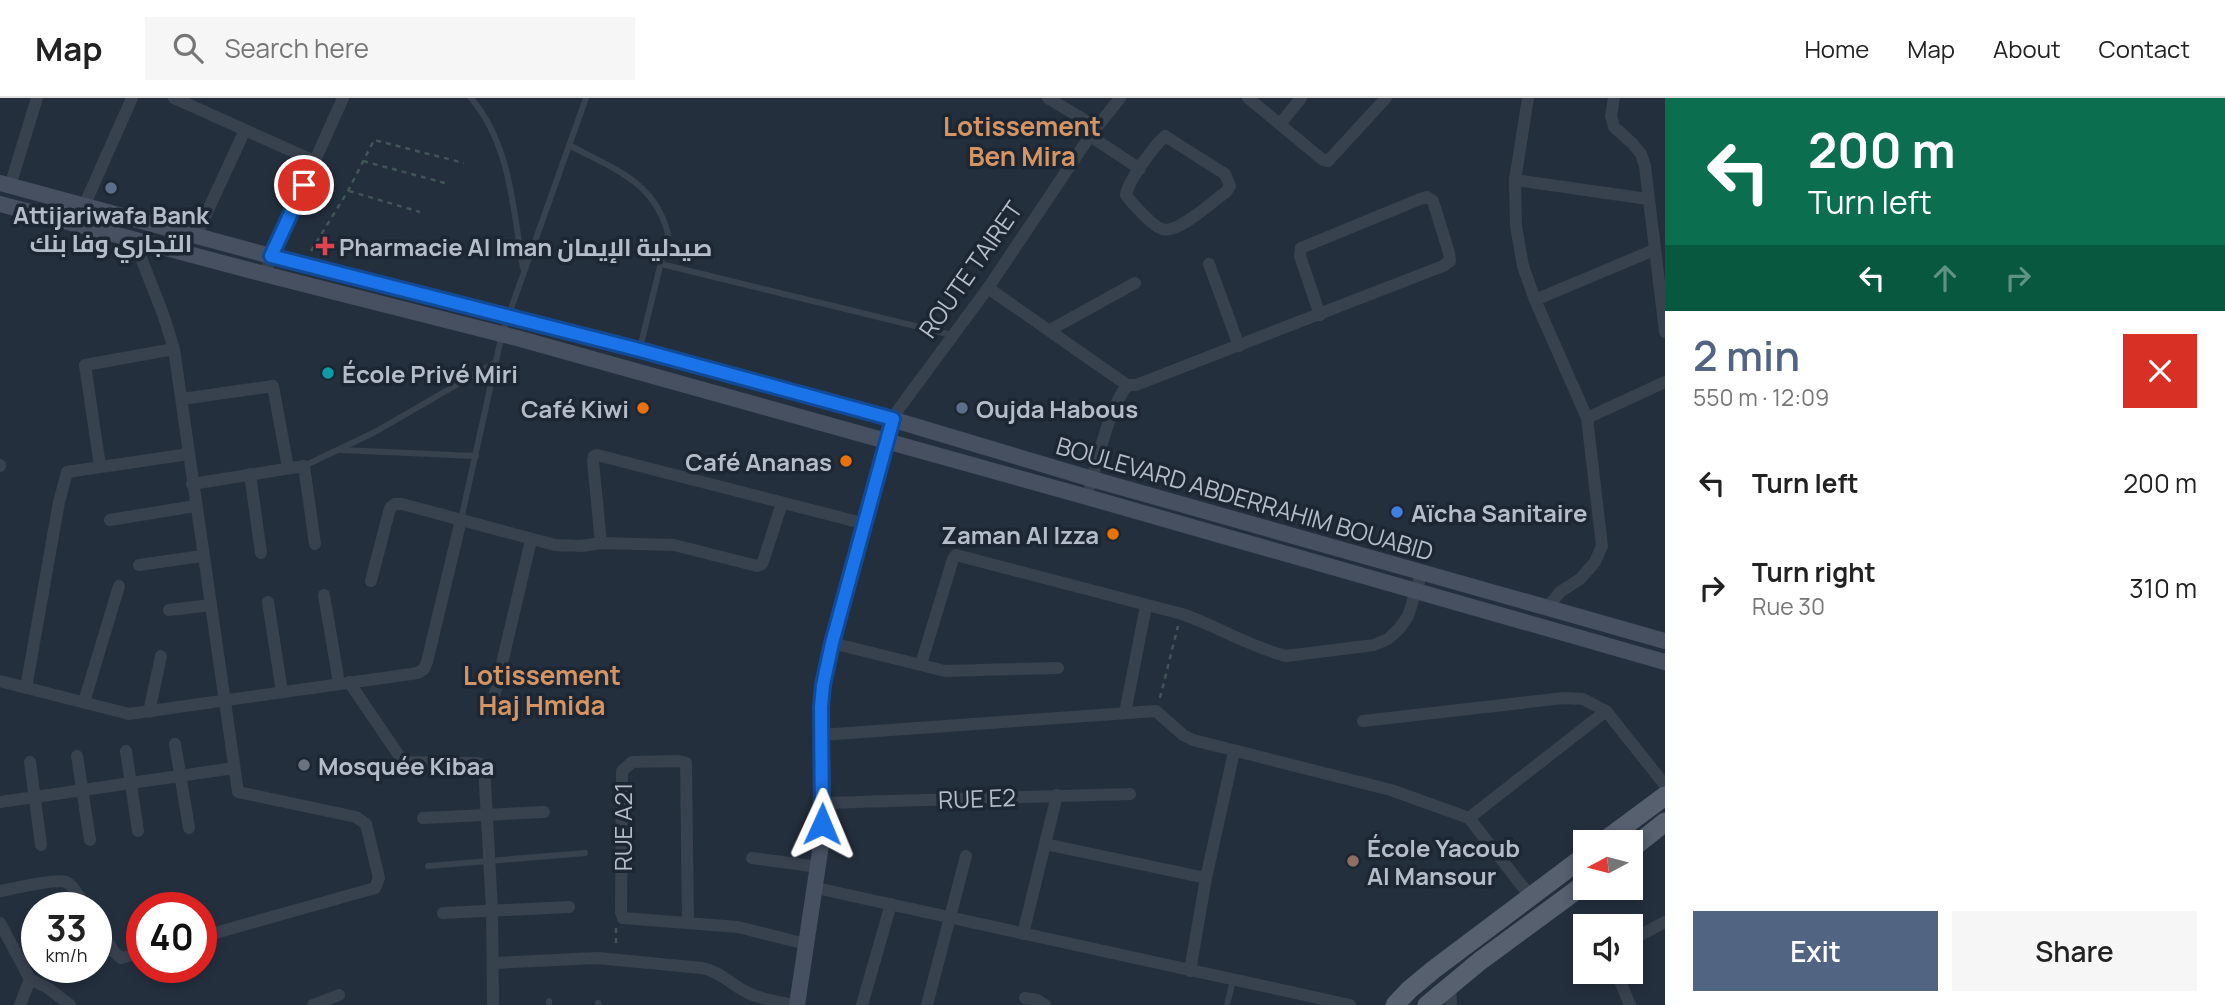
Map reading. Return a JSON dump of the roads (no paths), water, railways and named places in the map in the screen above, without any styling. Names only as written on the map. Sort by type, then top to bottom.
[{"type":"main road","name":"BOULEVARD ABDERRAHIM BOUABID","points":[[5,184],[893,419],[1092,479],[1665,641]]},
{"type":"main road","name":"BOULEVARD ABDERRAHIM BOUABID","points":[[0,204],[502,334],[1665,662]]},
{"type":"main road","name":"ROUTE TAIRET","points":[[796,1005],[819,867],[823,803],[823,685],[893,419]]},
{"type":"main road","points":[[1619,830],[1665,796]]},
{"type":"main road","points":[[1643,839],[1665,822]]},
{"type":"main road","points":[[1395,1005],[1425,977],[1573,865]]},
{"type":"main road","points":[[1427,1005],[1450,995],[1573,894]]},
{"type":"street","points":[[5,184],[37,98]]},
{"type":"street","points":[[78,226],[132,98]]},
{"type":"street","points":[[174,98],[314,161]]},
{"type":"street","points":[[264,274],[342,98]]},
{"type":"street","points":[[1048,98],[1140,169]]},
{"type":"street","name":"ROUTE TAIRET","points":[[893,419],[988,288],[1093,131],[1120,98]]},
{"type":"street","points":[[1248,98],[1322,160],[1328,162],[1385,98]]},
{"type":"street","points":[[1279,124],[1301,98]]},
{"type":"street","points":[[1528,98],[1516,180],[1516,226],[1524,266],[1535,300],[1587,418],[1602,546],[1595,562],[1580,579],[1560,592],[1547,608]]},
{"type":"street","points":[[1614,98],[1612,122],[1618,132],[1632,142],[1641,154],[1645,166],[1665,332]]},
{"type":"street","points":[[196,236],[245,130]]},
{"type":"street","points":[[1165,136],[1225,174],[1230,186],[1226,192],[1181,226],[1162,230],[1126,195],[1140,169],[1165,136]]},
{"type":"street","points":[[1516,180],[1648,199]]},
{"type":"street","points":[[988,288],[1127,385],[1144,383],[1320,315],[1443,266],[1450,261],[1450,253],[1433,201],[1427,197],[1420,199],[1301,248],[1300,256],[1320,315]]},
{"type":"street","points":[[134,240],[174,349],[238,792],[356,817],[366,824],[379,878],[375,888],[217,932]]},
{"type":"street","points":[[1535,300],[1654,250]]},
{"type":"street","points":[[1209,264],[1239,346]]},
{"type":"street","points":[[1050,330],[1135,284]]},
{"type":"street","points":[[100,466],[85,365],[174,349]]},
{"type":"street","points":[[1587,418],[1665,383]]},
{"type":"street","points":[[1087,497],[1112,414],[1127,385]]},
{"type":"street","points":[[182,399],[273,386],[288,468]]},
{"type":"street","points":[[26,688],[67,472],[188,454]]},
{"type":"street","points":[[601,543],[593,461],[597,455],[866,524]]},
{"type":"street","points":[[192,484],[304,466],[315,544]]},
{"type":"street","points":[[250,474],[261,553]]},
{"type":"street","points":[[371,581],[390,508],[395,504],[567,547],[601,543],[674,545],[757,566],[762,564],[764,559],[782,503]]},
{"type":"street","points":[[110,520],[195,506]]},
{"type":"street","points":[[0,681],[123,713],[149,712],[418,673],[424,669],[461,520]]},
{"type":"street","points":[[495,693],[531,540]]},
{"type":"street","points":[[139,565],[202,555]]},
{"type":"street","points":[[921,664],[956,555],[1182,614],[1286,656],[1374,645],[1388,639],[1408,616],[1422,572]]},
{"type":"street","points":[[84,702],[120,586]]},
{"type":"street","points":[[324,595],[344,682],[400,757],[407,762],[477,762],[484,765],[492,910],[493,1005]]},
{"type":"street","points":[[268,602],[282,692]]},
{"type":"street","points":[[169,610],[211,605]]},
{"type":"street","points":[[1125,713],[1146,606]]},
{"type":"street","points":[[832,643],[945,671],[1058,668]]},
{"type":"street","points":[[149,712],[161,656]]},
{"type":"street","points":[[1363,721],[1564,698],[1583,699],[1606,711],[1665,785]]},
{"type":"street","points":[[821,735],[1156,711],[1183,735],[1234,752],[1391,790],[1469,818],[1530,896]]},
{"type":"street","points":[[1469,818],[1606,711]]},
{"type":"street","points":[[175,744],[189,828]]},
{"type":"street","points":[[126,751],[138,831]]},
{"type":"street","points":[[1190,971],[1206,878],[1234,752]]},
{"type":"street","points":[[77,756],[89,840]]},
{"type":"street","points":[[30,762],[41,845]]},
{"type":"street","name":"RUE A21","points":[[632,762],[686,763],[688,922],[623,918],[622,771],[632,762]]},
{"type":"street","points":[[0,802],[234,768]]},
{"type":"street","name":"RUE E2","points":[[823,803],[1130,794]]},
{"type":"street","points":[[1023,934],[1057,795]]},
{"type":"street","points":[[423,818],[544,812]]},
{"type":"street","points":[[1045,844],[1206,878]]},
{"type":"street","points":[[927,1005],[966,856]]},
{"type":"street","points":[[752,858],[819,867]]},
{"type":"street","points":[[0,891],[66,881],[75,892]]},
{"type":"street","points":[[816,888],[1233,980],[1292,999],[1350,1005]]},
{"type":"street","points":[[862,1005],[891,904]]},
{"type":"street","points":[[443,913],[569,907]]},
{"type":"street","points":[[688,922],[738,926],[806,944]]},
{"type":"street","points":[[1643,934],[1665,922]]},
{"type":"street","points":[[0,923],[21,962]]},
{"type":"street","points":[[112,949],[121,958],[126,957]]},
{"type":"street","points":[[493,963],[597,958],[710,969],[746,992],[796,1005]]},
{"type":"street","points":[[20,1005],[28,983]]},
{"type":"street","points":[[38,983],[70,1005]]},
{"type":"street","points":[[1621,984],[1630,1005]]},
{"type":"street","points":[[313,1005],[339,995]]},
{"type":"street","points":[[1025,998],[1045,1005]]},
{"type":"lane","points":[[471,98],[493,130],[505,164],[524,270]]},
{"type":"lane","points":[[461,520],[502,334],[586,98]]},
{"type":"lane","points":[[569,145],[635,181],[647,191],[659,208],[668,234],[640,350]]},
{"type":"lane","points":[[661,264],[952,335]]},
{"type":"lane","points":[[304,466],[340,450],[496,361]]},
{"type":"lane","points":[[340,450],[476,456]]},
{"type":"lane","points":[[428,866],[585,853]]},
{"type":"lane","points":[[1227,1005],[1233,980]]},
{"type":"place","name":"Attijariwafa Bank التجاري وفا بنك","points":[[111,188]]},
{"type":"place","name":"Pharmacie Al Iman صيدلية الإيمان","points":[[325,246]]},
{"type":"place","name":"École Privé Miri","points":[[328,373]]},
{"type":"place","name":"Café Kiwi","points":[[643,408]]},
{"type":"place","name":"Oujda Habous","points":[[962,408]]},
{"type":"place","name":"Café Ananas","points":[[846,461]]},
{"type":"place","name":"Aïcha Sanitaire","points":[[1397,512]]},
{"type":"place","name":"Zaman Al Izza","points":[[1113,534]]},
{"type":"place","name":"Mosquée Kibaa","points":[[304,765]]},
{"type":"place","name":"École Yacoub Al Mansour","points":[[1353,861]]},
{"type":"district","name":"Lotissement Ben Mira","points":[[1022,141]]},
{"type":"district","name":"Lotissement Haj Hmida","points":[[542,690]]}]
